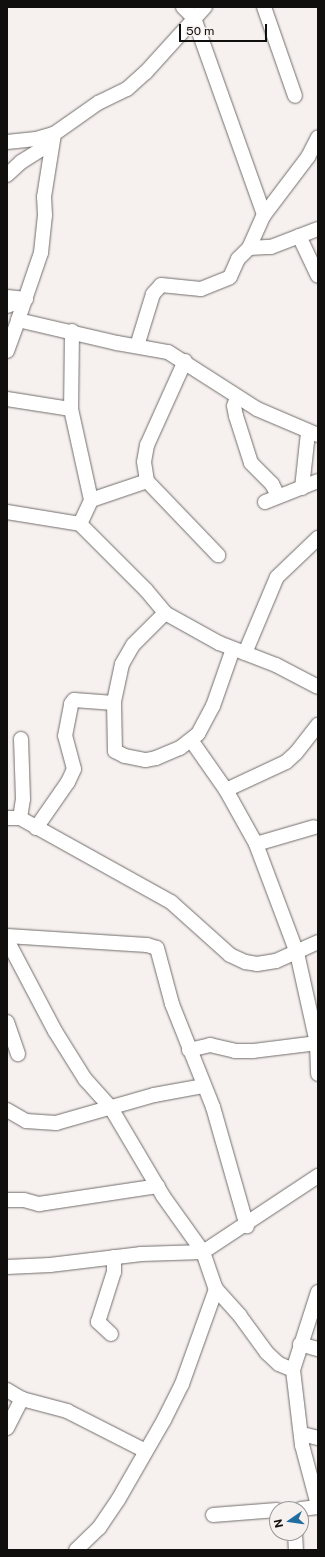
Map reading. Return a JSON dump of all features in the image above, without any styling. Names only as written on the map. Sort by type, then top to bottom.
[{"type":"street","points":[[182,7],[194,18],[264,216]]},
{"type":"street","points":[[7,175],[21,162],[98,103],[127,89],[146,72],[205,7]]},
{"type":"street","points":[[264,7],[295,96]]},
{"type":"street","points":[[137,346],[153,294],[161,285],[201,289],[230,277],[238,259],[249,248],[264,216],[308,157],[318,137]]},
{"type":"street","points":[[7,142],[52,138]]},
{"type":"street","points":[[7,351],[41,253],[52,138]]},
{"type":"street","points":[[249,248],[271,247],[318,229]]},
{"type":"street","points":[[298,236],[318,276]]},
{"type":"street","points":[[7,297],[26,299]]},
{"type":"street","points":[[7,306],[26,299]]},
{"type":"street","points":[[18,320],[168,352],[186,361],[237,397],[313,434],[302,488]]},
{"type":"street","points":[[72,331],[71,409],[92,500],[80,524]]},
{"type":"street","points":[[186,361],[147,445],[144,462],[147,481],[218,555]]},
{"type":"street","points":[[237,397],[234,406],[236,416],[251,463],[272,484],[278,496]]},
{"type":"street","points":[[7,399],[71,409]]},
{"type":"street","points":[[92,500],[147,481]]},
{"type":"street","points":[[265,502],[318,481]]},
{"type":"street","points":[[7,512],[80,524],[146,590],[165,613],[239,651],[276,665],[318,687]]},
{"type":"street","points":[[165,613],[126,655],[114,703],[115,751],[124,756],[146,760],[156,758],[191,740],[205,725],[239,651],[277,577],[318,538]]},
{"type":"street","points":[[36,828],[68,782],[74,768],[65,736],[71,704],[74,700],[114,703]]},
{"type":"street","points":[[226,790],[286,762],[296,753],[318,725]]},
{"type":"street","points":[[21,739],[23,799],[14,818],[36,828],[171,902],[230,955],[257,964],[276,961],[297,953],[318,942]]},
{"type":"street","points":[[191,740],[226,790],[256,844],[297,953],[317,1043],[318,1074]]},
{"type":"street","points":[[256,844],[314,827]]},
{"type":"street","points":[[7,936],[146,945],[156,948],[172,1004],[189,1050],[213,1107],[246,1226]]},
{"type":"street","points":[[9,948],[55,1031],[85,1079],[111,1108],[158,1186],[203,1252],[216,1289],[240,1316],[267,1353],[279,1364],[293,1370]]},
{"type":"street","points":[[7,1022],[18,1054]]},
{"type":"street","points":[[189,1050],[210,1045],[235,1050],[253,1051],[317,1043]]},
{"type":"street","points":[[7,1110],[26,1121],[39,1124],[74,1119],[154,1095],[204,1086]]},
{"type":"street","points":[[7,1270],[114,1257],[203,1252],[246,1226],[268,1207],[318,1176]]},
{"type":"street","points":[[7,1200],[24,1200],[39,1204],[158,1186]]},
{"type":"street","points":[[111,1334],[98,1322],[114,1272],[114,1257]]},
{"type":"street","points":[[76,1550],[98,1528],[118,1500],[144,1450],[182,1384],[216,1289]]},
{"type":"street","points":[[318,1292],[300,1344],[293,1370],[305,1462],[318,1506]]},
{"type":"street","points":[[300,1344],[318,1349]]},
{"type":"street","points":[[7,1390],[22,1399],[67,1411],[144,1450]]},
{"type":"street","points":[[7,1428],[22,1399]]},
{"type":"street","points":[[302,1434],[318,1438]]},
{"type":"street","points":[[214,1515],[269,1511]]}]
